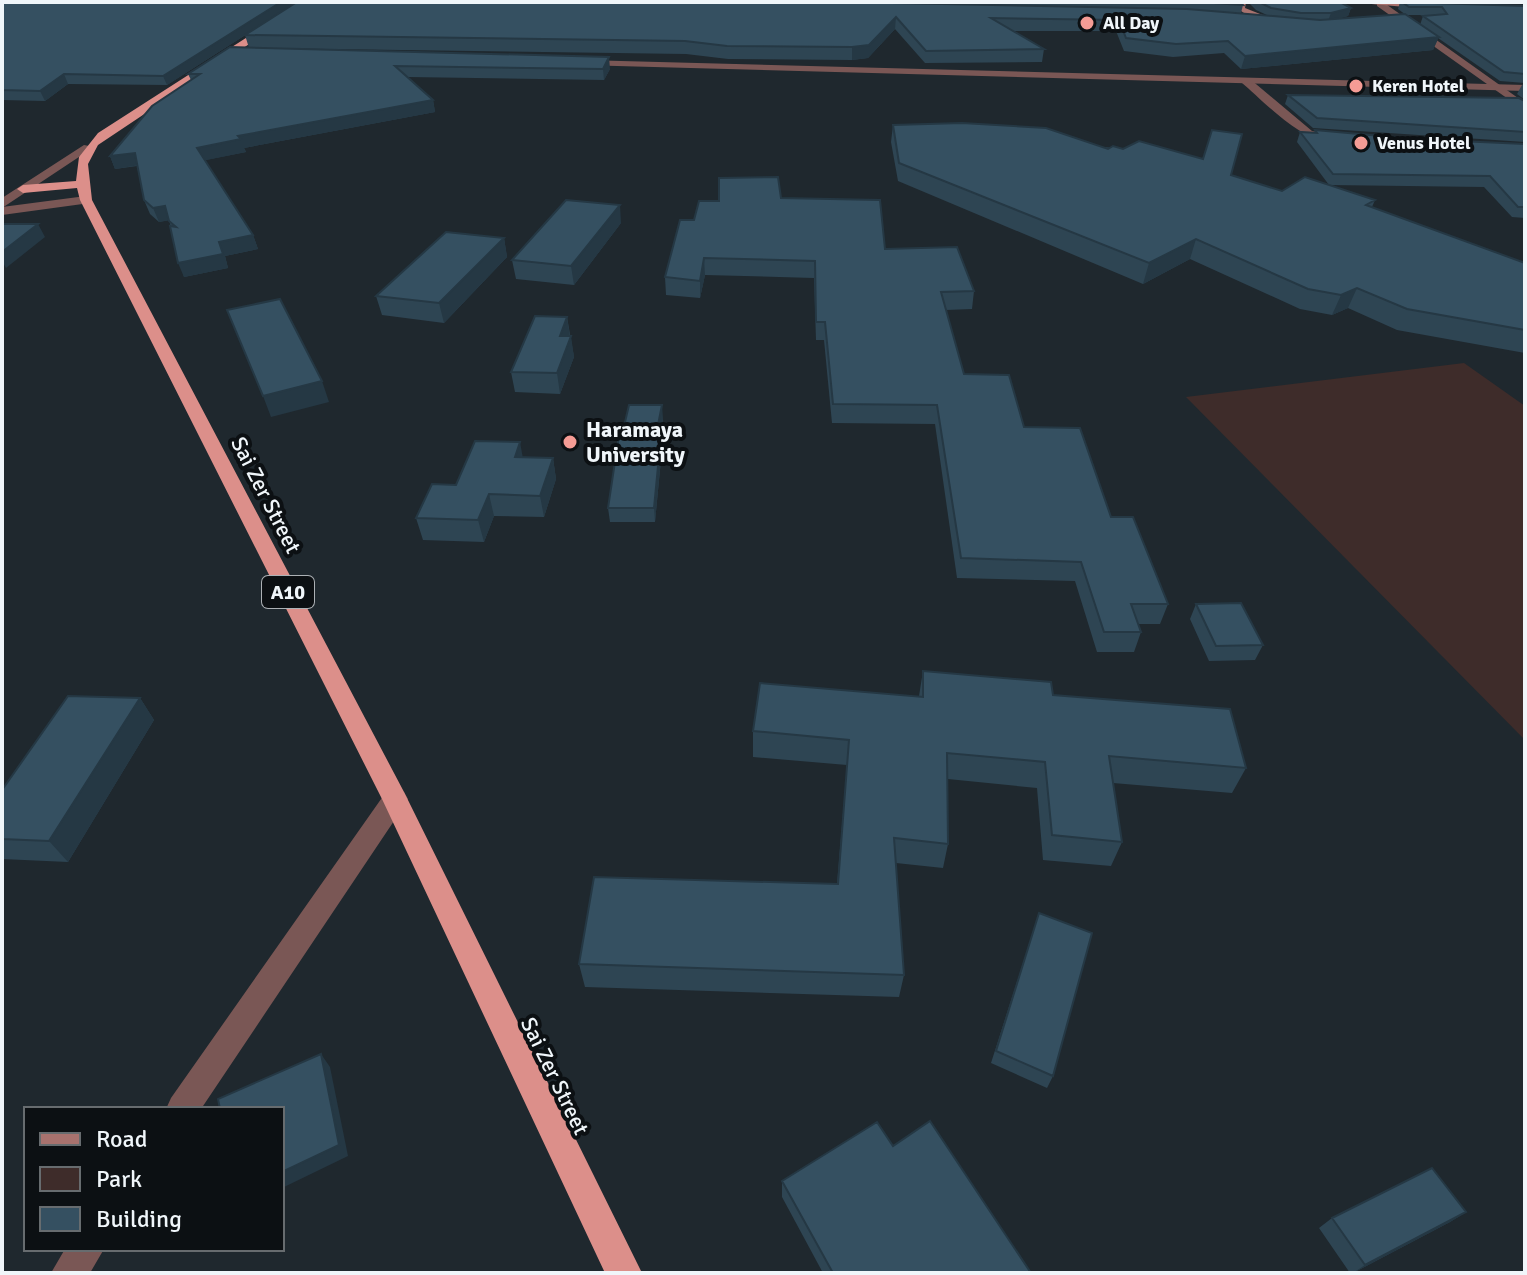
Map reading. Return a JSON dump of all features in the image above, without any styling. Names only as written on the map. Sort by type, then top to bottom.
[{"type":"highway","points":[[23,189],[84,192],[82,160],[88,147],[237,53],[308,2]]},
{"type":"highway","name":"Sai Zer Street","points":[[84,192],[395,799],[624,1273]]},
{"type":"main road","points":[[1242,2],[1239,5],[1242,10],[1267,21]]},
{"type":"main road","points":[[1353,2],[1445,6]]},
{"type":"main road","points":[[1342,4],[1359,14]]},
{"type":"main road","points":[[1239,19],[1287,24]]},
{"type":"main road","points":[[1385,21],[1429,20]]},
{"type":"street","points":[[1380,4],[1525,108]]},
{"type":"street","points":[[579,63],[1525,88]]},
{"type":"street","points":[[1246,81],[1309,134],[1352,138]]},
{"type":"street","points":[[2,204],[88,147]]},
{"type":"street","points":[[2,211],[84,192]]},
{"type":"street","points":[[183,1107],[395,799]]},
{"type":"street","points":[[69,1273],[85,1251]]},
{"type":"green space","points":[[1464,363],[1525,406],[1525,740],[1186,397]]},
{"type":"building","points":[[2,2],[281,2],[163,76],[64,74],[40,91],[2,90]]},
{"type":"building","points":[[297,2],[841,2],[1187,9],[1320,20],[1405,14],[1439,37],[1245,56],[1228,41],[1176,44],[1126,38],[1119,20],[991,18],[1044,49],[926,51],[896,17],[869,45],[852,47],[727,46],[685,41],[245,35]]},
{"type":"building","points":[[1199,2],[1240,2],[1243,5]]},
{"type":"building","points":[[1259,2],[1340,2],[1351,8],[1331,13],[1301,13],[1271,8]]},
{"type":"building","points":[[1402,2],[1525,6],[1525,74],[1504,72],[1423,16],[1447,14],[1442,7],[1409,7]]},
{"type":"building","points":[[230,47],[609,57],[603,69],[395,66],[433,100],[238,136],[241,139],[197,148],[253,235],[219,242],[223,254],[178,263],[170,226],[176,227],[169,221],[165,206],[153,208],[144,200],[135,153],[110,156],[152,106],[200,74],[188,74]]},
{"type":"building","points":[[1288,95],[1519,98],[1525,101],[1525,132],[1317,118]]},
{"type":"building","points":[[962,123],[1046,128],[1108,149],[1113,146],[1123,149],[1139,141],[1203,159],[1212,130],[1242,134],[1231,175],[1282,191],[1305,177],[1375,200],[1366,205],[1525,263],[1525,330],[1407,309],[1357,288],[1341,295],[1308,289],[1196,239],[1149,263],[899,163],[893,125]]},
{"type":"building","points":[[1315,130],[1525,144],[1525,207],[1518,207],[1490,176],[1333,174],[1300,132],[1317,133]]},
{"type":"building","points":[[778,177],[781,198],[880,200],[885,249],[957,247],[974,291],[941,292],[964,374],[1009,375],[1024,427],[1080,428],[1111,517],[1133,517],[1168,604],[1131,604],[1141,632],[1104,632],[1081,562],[961,558],[937,405],[833,404],[825,322],[816,322],[815,261],[704,258],[700,281],[665,277],[680,220],[694,220],[699,201],[719,201],[719,178]]},
{"type":"building","points":[[566,200],[620,205],[571,266],[512,260]]},
{"type":"building","points":[[2,224],[38,224],[2,252]]},
{"type":"building","points":[[446,232],[504,238],[439,303],[376,296]]},
{"type":"building","points":[[280,299],[322,381],[263,396],[227,310]]},
{"type":"building","points":[[535,316],[567,317],[560,336],[571,336],[557,373],[511,372]]},
{"type":"building","points":[[629,405],[662,405],[656,435],[661,435],[654,508],[608,508],[619,435],[622,435]]},
{"type":"building","points":[[475,441],[520,442],[515,457],[553,458],[540,496],[489,494],[478,520],[416,518],[432,484],[456,485]]},
{"type":"building","points":[[1241,603],[1263,645],[1216,646],[1196,604]]},
{"type":"building","points":[[923,671],[1051,682],[1053,695],[1230,709],[1246,768],[1109,756],[1122,842],[1052,835],[1045,762],[947,753],[948,844],[894,838],[904,975],[579,964],[594,877],[838,884],[849,740],[753,731],[760,683],[923,697]]},
{"type":"building","points":[[68,696],[140,698],[49,841],[2,839],[2,790]]},
{"type":"building","points":[[1039,913],[1092,933],[1053,1076],[996,1051]]},
{"type":"building","points":[[321,1054],[339,1145],[284,1171],[284,1107],[220,1107],[218,1099]]},
{"type":"building","points":[[930,1121],[1031,1273],[833,1273],[782,1181],[877,1122],[893,1146]]},
{"type":"building","points":[[1432,1168],[1466,1212],[1365,1265],[1332,1218]]},
{"type":"place","name":"All Day","points":[[1087,23]]},
{"type":"place","name":"Keren Hotel","points":[[1356,86]]},
{"type":"place","name":"Venus Hotel","points":[[1361,143]]},
{"type":"place","name":"Haramaya University","points":[[570,442]]}]
